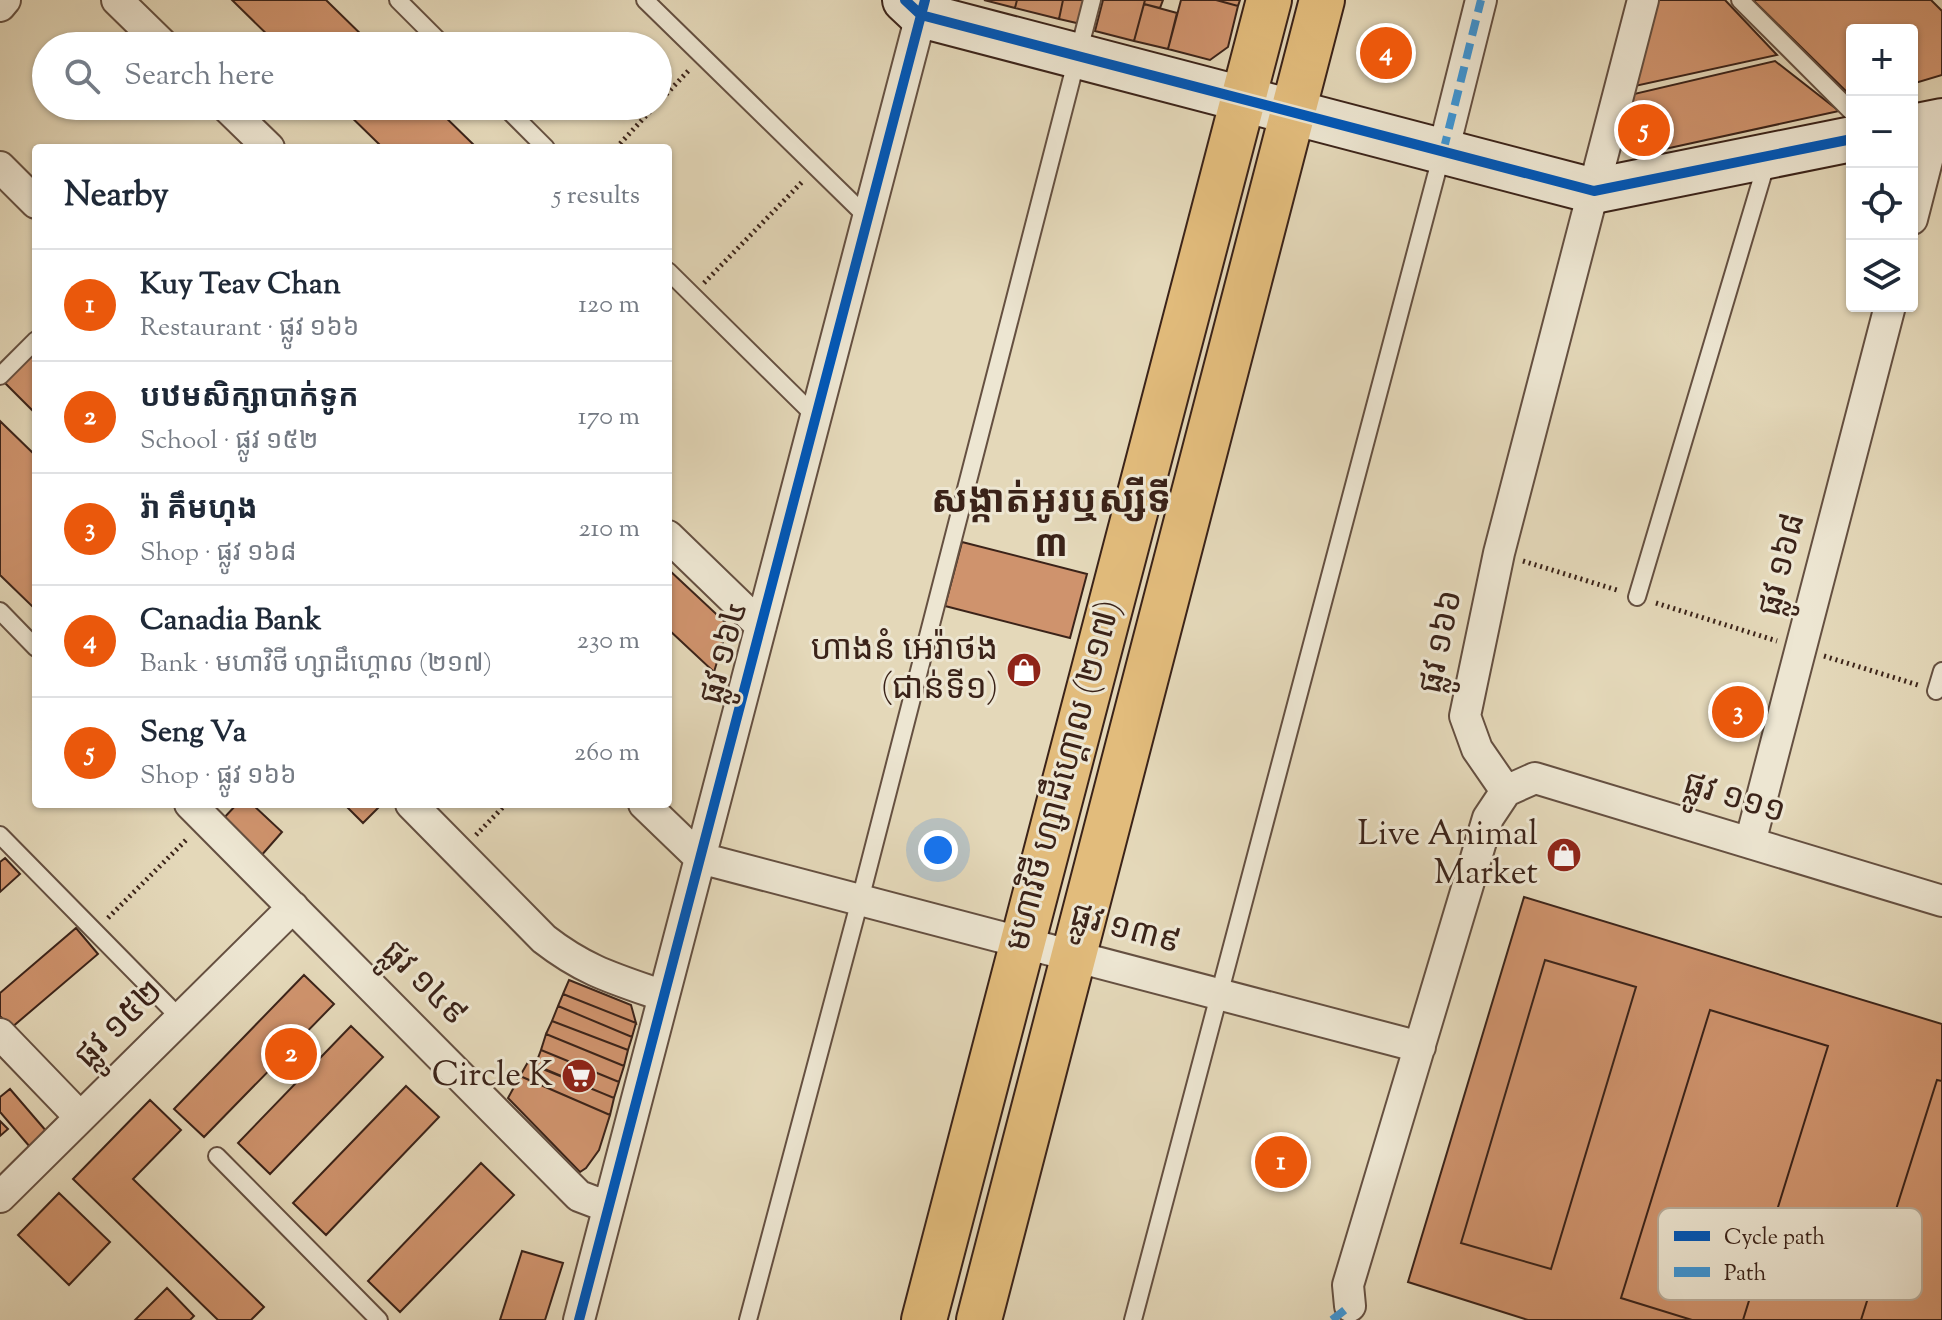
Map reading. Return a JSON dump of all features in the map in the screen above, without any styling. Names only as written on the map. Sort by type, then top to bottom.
[{"type":"main road","name":"មហាវិថី ហ្សាដឹហ្គោល (២១៧)","points":[[924,1320],[1269,0]]},
{"type":"main road","name":"មហាវិថី ហ្សាដឹហ្គោល (២១៧)","points":[[979,1320],[1322,0]]},
{"type":"street","points":[[0,6],[5,0]]},
{"type":"street","points":[[117,0],[150,32]]},
{"type":"street","points":[[1443,152],[1481,0]]},
{"type":"street","name":"ផ្លូវ ១៦៦","points":[[1506,791],[1477,749],[1465,716],[1499,553],[1643,0]]},
{"type":"street","points":[[917,5],[1078,56],[1594,191],[1846,140]]},
{"type":"street","name":"ផ្លូវ ១៦៤","points":[[579,1320],[868,218],[917,5]]},
{"type":"street","points":[[240,120],[265,144]]},
{"type":"street","points":[[1918,196],[1930,149],[1926,125]]},
{"type":"street","points":[[0,167],[32,199]]},
{"type":"street","name":"ផ្លូវ ១៦៨","points":[[1750,843],[1888,312]]},
{"type":"street","points":[[672,540],[761,626]]},
{"type":"street","name":"ផ្លូវ ១១១","points":[[1506,791],[1535,778],[1942,901]]},
{"type":"street","points":[[1348,1315],[1348,1285],[1488,818],[1506,791]]},
{"type":"street","points":[[415,808],[544,939],[567,957],[590,971],[664,996]]},
{"type":"street","name":"ផ្លូវ ១៣៩","points":[[648,808],[700,858],[1420,1047]]},
{"type":"street","name":"ផ្លូវ ១៤៩","points":[[198,812],[579,1196],[608,1207]]},
{"type":"street","name":"ផ្លូវ ១៥២","points":[[0,1197],[293,907]]},
{"type":"street","points":[[0,1034],[80,1117]]},
{"type":"lane","points":[[398,0],[430,32]]},
{"type":"lane","points":[[645,0],[868,218]]},
{"type":"lane","points":[[748,1320],[860,900],[1092,0]]},
{"type":"lane","points":[[1740,0],[1846,106]]},
{"type":"lane","points":[[518,120],[542,144]]},
{"type":"lane","points":[[1133,1320],[1443,152]]},
{"type":"lane","points":[[1637,597],[1769,156]]},
{"type":"lane","points":[[672,275],[816,417]]},
{"type":"lane","points":[[0,376],[32,344]]},
{"type":"lane","points":[[0,611],[32,644]]},
{"type":"lane","points":[[1936,691],[1942,671]]},
{"type":"lane","points":[[0,835],[180,1018]]},
{"type":"lane","points":[[217,1156],[379,1320]]},
{"type":"path","points":[[672,88],[702,56]]},
{"type":"path","points":[[620,144],[642,120]]},
{"type":"path","points":[[692,295],[815,168]]},
{"type":"path","points":[[1499,553],[1936,691]]},
{"type":"path","points":[[458,852],[502,808]]},
{"type":"path","points":[[95,932],[198,812]]},
{"type":"building","points":[[232,0],[326,0],[359,32],[265,32]]},
{"type":"building","points":[[984,0],[1017,0],[1015,8]]},
{"type":"building","points":[[1017,0],[1063,0],[1059,19],[1015,8]]},
{"type":"building","points":[[1063,0],[1087,0],[1081,24],[1059,19]]},
{"type":"building","points":[[1103,0],[1145,0],[1134,41],[1095,31]]},
{"type":"building","points":[[1145,0],[1163,0],[1160,8],[1144,4]]},
{"type":"building","points":[[1181,0],[1216,0],[1238,6],[1228,47],[1210,60],[1168,49]]},
{"type":"building","points":[[1216,0],[1240,0],[1238,6]]},
{"type":"building","points":[[1657,0],[1725,0],[1777,55],[1635,86]]},
{"type":"building","points":[[1753,0],[1931,0],[1942,11],[1942,75],[1918,82],[1918,24],[1846,24],[1846,91]]},
{"type":"building","points":[[1144,4],[1177,13],[1168,49],[1134,41]]},
{"type":"building","points":[[1775,61],[1839,111],[1633,156],[1623,147],[1622,128],[1634,94]]},
{"type":"building","points":[[354,120],[448,120],[473,144],[379,144]]},
{"type":"building","points":[[32,349],[32,410],[1,379]]},
{"type":"building","points":[[0,421],[32,452],[32,606],[0,575]]},
{"type":"building","points":[[962,542],[1087,574],[1070,638],[945,606]]},
{"type":"building","points":[[672,573],[728,625],[714,672],[672,633]]},
{"type":"building","points":[[233,808],[256,808],[282,832],[260,857],[221,821]]},
{"type":"building","points":[[348,808],[378,808],[363,823]]},
{"type":"building","points":[[5,858],[20,874],[0,892],[0,862]]},
{"type":"building","points":[[1524,897],[1942,1024],[1942,1320],[1528,1320],[1408,1282]]},
{"type":"building","points":[[76,928],[98,954],[11,1028],[0,1016],[0,993]]},
{"type":"building","points":[[1545,960],[1636,987],[1551,1269],[1461,1243]]},
{"type":"building","points":[[304,975],[334,1004],[204,1137],[174,1109]]},
{"type":"building","points":[[569,980],[631,1005],[636,1023],[563,994]]},
{"type":"building","points":[[563,994],[636,1023],[632,1037],[558,1006]]},
{"type":"building","points":[[558,1006],[632,1037],[628,1050],[552,1021]]},
{"type":"building","points":[[1710,1010],[1828,1046],[1778,1208],[1658,1208],[1658,1300],[1749,1300],[1743,1320],[1692,1320],[1621,1298]]},
{"type":"building","points":[[552,1021],[628,1050],[624,1066],[546,1034]]},
{"type":"building","points":[[351,1026],[383,1057],[270,1174],[238,1143]]},
{"type":"building","points":[[546,1034],[624,1066],[619,1082],[541,1050]]},
{"type":"building","points":[[541,1050],[619,1082],[614,1098],[535,1066]]},
{"type":"building","points":[[528,1062],[614,1098],[610,1115],[520,1076]]},
{"type":"building","points":[[520,1076],[610,1115],[599,1150],[586,1168],[580,1172],[508,1098]]},
{"type":"building","points":[[1937,1080],[1942,1081],[1942,1320],[1861,1320],[1867,1300],[1922,1300],[1922,1208],[1896,1208]]},
{"type":"building","points":[[406,1086],[439,1117],[326,1235],[293,1203]]},
{"type":"building","points":[[10,1089],[47,1132],[30,1147],[0,1112],[0,1097]]},
{"type":"building","points":[[150,1100],[181,1130],[133,1179],[264,1307],[251,1320],[218,1320],[73,1179]]},
{"type":"building","points":[[0,1121],[8,1129],[0,1136]]},
{"type":"building","points":[[481,1163],[514,1195],[400,1312],[368,1281]]},
{"type":"building","points":[[59,1193],[110,1242],[69,1285],[18,1235]]},
{"type":"building","points":[[522,1251],[563,1263],[545,1320],[500,1320]]},
{"type":"building","points":[[167,1288],[194,1316],[190,1320],[135,1320]]},
{"type":"marked path","points":[[1443,152],[1481,0]]},
{"type":"marked path","points":[[1332,1320],[1350,1306]]},
{"type":"cycle path","points":[[905,0],[921,15],[1594,191],[1846,140]]},
{"type":"cycle path","points":[[579,1320],[925,0]]},
{"type":"place","name":"Canadia Bank","points":[[1386,53]]},
{"type":"place","name":"Seng Va","points":[[1644,130]]},
{"type":"place","name":"ហាងនំ អេរ៉ាថង (ជាន់ទី១)","points":[[1024,670]]},
{"type":"place","name":"រ៉ា គឹមហុង","points":[[1738,712]]},
{"type":"place","name":"Live Animal Market","points":[[1564,855]]},
{"type":"place","name":"បឋមសិក្សាបាក់ទូក","points":[[291,1054]]},
{"type":"place","name":"Circle K","points":[[579,1076]]},
{"type":"place","name":"Kuy Teav Chan","points":[[1281,1162]]},
{"type":"district","name":"សង្កាត់អូរឬស្សីទី ៣","points":[[1051,525]]}]
